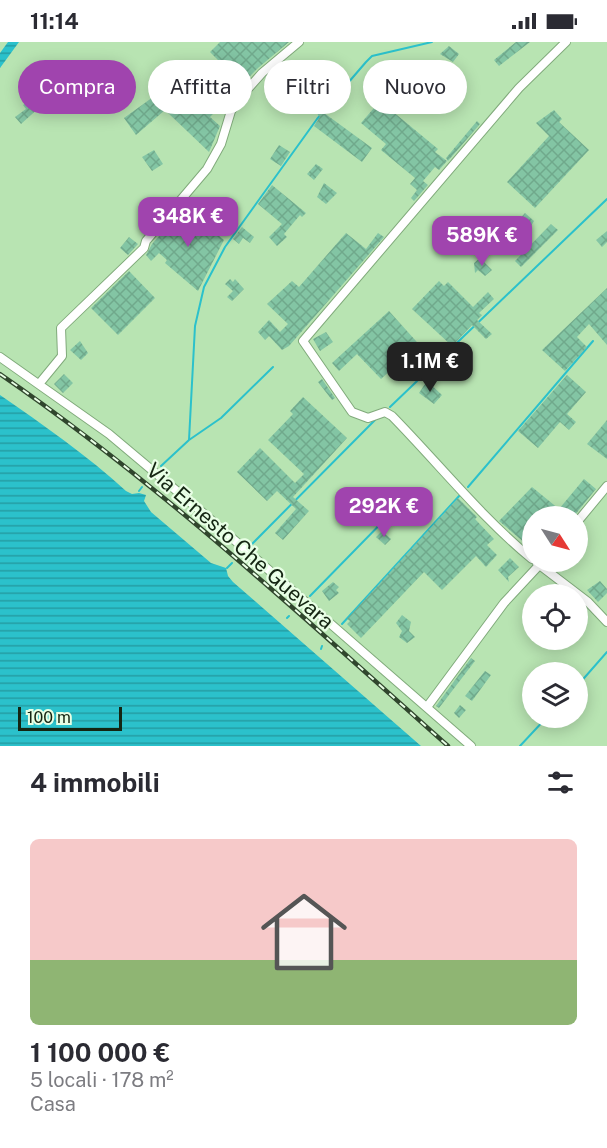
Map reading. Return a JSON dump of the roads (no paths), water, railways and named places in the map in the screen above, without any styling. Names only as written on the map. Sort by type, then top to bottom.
[{"type":"street","points":[[39,384],[62,356],[61,328],[144,248],[146,241],[207,169],[229,127],[231,111],[238,100],[262,73],[299,42]]},
{"type":"street","points":[[522,549],[481,515],[463,490],[392,416],[378,413],[368,418],[352,412],[303,341],[519,88],[566,42]]},
{"type":"street","name":"Via Ernesto Che Guevara","points":[[0,357],[109,434],[210,518],[471,746]]},
{"type":"street","points":[[588,509],[607,486]]},
{"type":"street","points":[[427,707],[529,572]]},
{"type":"street","points":[[550,572],[588,602],[607,622]]},
{"type":"water","points":[[8,42],[19,42],[0,68],[0,53]]},
{"type":"water","points":[[0,395],[81,453],[126,491],[146,495],[144,501],[151,512],[211,563],[226,568],[233,582],[421,746],[0,746]]},
{"type":"waterway","points":[[189,440],[195,326],[204,287],[225,247],[317,119],[372,56],[432,42]]},
{"type":"waterway","points":[[390,407],[607,199]]},
{"type":"waterway","points":[[468,487],[593,341]]},
{"type":"waterway","points":[[161,466],[189,440],[221,418],[273,367]]},
{"type":"waterway","points":[[251,545],[375,420]]},
{"type":"waterway","points":[[139,491],[142,487]]},
{"type":"waterway","points":[[342,624],[460,495]]},
{"type":"waterway","points":[[310,596],[400,504]]},
{"type":"waterway","points":[[227,568],[232,563]]},
{"type":"waterway","points":[[588,674],[607,652]]},
{"type":"waterway","points":[[520,746],[537,728]]},
{"type":"railway","points":[[0,374],[59,416],[174,506],[448,746]]}]
